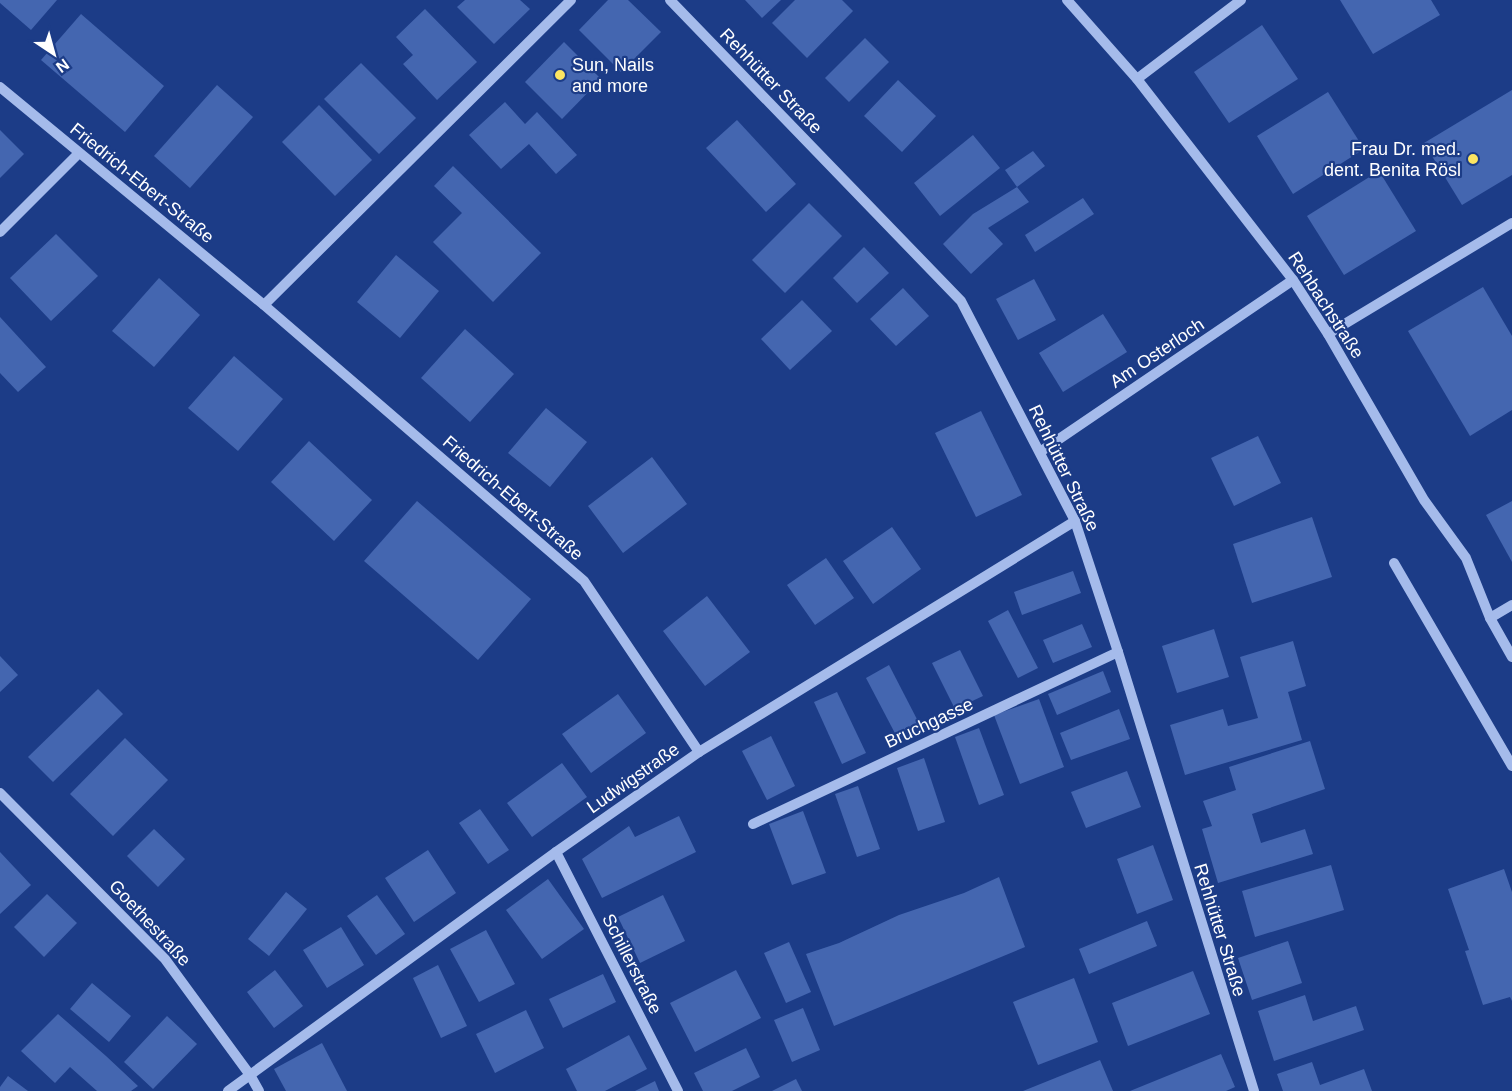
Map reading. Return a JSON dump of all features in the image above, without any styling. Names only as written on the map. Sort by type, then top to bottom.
[{"type":"street","points":[[264,305],[571,0]]},
{"type":"street","name":"Rehhütter Straße","points":[[670,0],[961,301],[1075,521],[1254,1091]]},
{"type":"street","name":"Rehbachstraße","points":[[1068,0],[1137,79],[1293,280],[1328,334],[1424,500],[1466,558],[1490,618],[1512,657]]},
{"type":"street","points":[[1137,79],[1241,0]]},
{"type":"street","name":"Friedrich-Ebert-Straße","points":[[0,87],[264,305],[584,581],[699,752]]},
{"type":"street","points":[[0,232],[79,153]]},
{"type":"street","points":[[1328,334],[1512,223]]},
{"type":"street","name":"Am Osterloch","points":[[1040,452],[1293,280]]},
{"type":"street","name":"Ludwigstraße","points":[[228,1091],[556,852],[699,752],[1075,521]]},
{"type":"street","points":[[1394,563],[1512,766]]},
{"type":"street","points":[[1490,618],[1512,605]]},
{"type":"street","name":"Bruchgasse","points":[[753,824],[1118,652]]},
{"type":"street","name":"Goethestraße","points":[[0,793],[165,959],[250,1075],[259,1091]]},
{"type":"street","name":"Schillerstraße","points":[[556,852],[678,1091]]},
{"type":"building","points":[[0,0],[57,0],[31,30],[0,3]]},
{"type":"building","points":[[465,0],[520,0],[530,9],[494,44],[457,7]]},
{"type":"building","points":[[608,0],[628,0],[661,32],[621,72],[579,30]]},
{"type":"building","points":[[745,0],[781,0],[762,18]]},
{"type":"building","points":[[795,0],[842,0],[853,11],[807,58],[772,23]]},
{"type":"building","points":[[1340,0],[1431,0],[1440,15],[1373,54]]},
{"type":"building","points":[[425,9],[477,62],[437,100],[403,64],[413,55],[396,37]]},
{"type":"building","points":[[81,14],[164,86],[125,132],[41,60]]},
{"type":"building","points":[[1262,25],[1298,79],[1229,123],[1194,72]]},
{"type":"building","points":[[865,38],[889,62],[849,102],[825,78]]},
{"type":"building","points":[[564,42],[601,79],[562,119],[525,82]]},
{"type":"building","points":[[361,63],[416,118],[379,154],[324,99]]},
{"type":"building","points":[[898,80],[936,116],[902,152],[864,116]]},
{"type":"building","points":[[217,85],[253,117],[190,188],[154,156]]},
{"type":"building","name":"Frau Dr. med. dent. Benita Rösl","points":[[1512,90],[1512,175],[1462,205],[1424,143]]},
{"type":"building","points":[[1328,92],[1364,149],[1293,194],[1257,136]]},
{"type":"building","points":[[505,102],[525,124],[537,112],[577,155],[556,174],[529,144],[501,169],[469,135]]},
{"type":"building","points":[[319,105],[372,160],[335,196],[282,142]]},
{"type":"building","points":[[737,120],[796,184],[766,212],[706,148]]},
{"type":"building","points":[[0,130],[24,154],[0,178]]},
{"type":"building","points":[[973,135],[1000,168],[940,216],[914,183]]},
{"type":"building","points":[[1033,151],[1045,166],[1017,187],[1005,170]]},
{"type":"building","points":[[453,166],[541,253],[493,302],[433,242],[462,213],[434,186]]},
{"type":"building","points":[[1379,171],[1416,231],[1344,275],[1307,216]]},
{"type":"building","points":[[1017,187],[1029,202],[988,228],[1003,244],[971,274],[943,244],[973,214]]},
{"type":"building","points":[[1083,198],[1094,214],[1035,252],[1025,235]]},
{"type":"building","points":[[809,203],[842,236],[785,293],[752,260]]},
{"type":"building","points":[[56,234],[98,276],[51,321],[10,278]]},
{"type":"building","points":[[864,247],[889,273],[857,303],[833,278]]},
{"type":"building","points":[[396,255],[439,291],[400,338],[357,302]]},
{"type":"building","points":[[159,278],[200,315],[154,367],[112,331]]},
{"type":"building","points":[[1034,279],[1056,320],[1018,340],[996,299]]},
{"type":"building","points":[[1483,287],[1512,336],[1512,410],[1470,436],[1408,331]]},
{"type":"building","points":[[903,288],[929,316],[896,346],[870,319]]},
{"type":"building","points":[[802,300],[832,331],[790,370],[761,339]]},
{"type":"building","points":[[1103,314],[1127,352],[1063,392],[1039,353]]},
{"type":"building","points":[[0,317],[46,367],[18,392],[0,373]]},
{"type":"building","points":[[465,329],[514,374],[470,422],[421,378]]},
{"type":"building","points":[[234,356],[283,399],[238,451],[188,408]]},
{"type":"building","points":[[546,408],[587,442],[550,487],[508,453]]},
{"type":"building","points":[[981,411],[1022,495],[976,517],[935,433]]},
{"type":"building","points":[[1258,436],[1281,483],[1234,506],[1211,458]]},
{"type":"building","points":[[309,441],[372,500],[334,541],[271,482]]},
{"type":"building","points":[[652,457],[687,504],[623,553],[588,506]]},
{"type":"building","points":[[417,501],[531,599],[478,660],[364,561]]},
{"type":"building","points":[[1512,501],[1512,562],[1486,515]]},
{"type":"building","points":[[1312,517],[1332,577],[1252,603],[1233,544]]},
{"type":"building","points":[[892,527],[921,569],[873,604],[843,561]]},
{"type":"building","points":[[826,558],[854,598],[815,625],[787,585]]},
{"type":"building","points":[[1073,571],[1081,593],[1022,615],[1014,592]]},
{"type":"building","points":[[707,596],[750,652],[705,686],[663,631]]},
{"type":"building","points":[[1008,610],[1038,668],[1018,678],[988,621]]},
{"type":"building","points":[[1082,624],[1092,647],[1053,663],[1043,640]]},
{"type":"building","points":[[1214,629],[1229,677],[1177,693],[1162,646]]},
{"type":"building","points":[[1293,641],[1306,686],[1288,692],[1302,740],[1185,775],[1170,725],[1223,709],[1228,726],[1258,718],[1240,657]]},
{"type":"building","points":[[960,650],[983,696],[955,709],[932,663]]},
{"type":"building","points":[[0,656],[18,675],[0,692]]},
{"type":"building","points":[[889,665],[921,727],[898,739],[866,678]]},
{"type":"building","points":[[1103,671],[1111,692],[1057,715],[1048,694]]},
{"type":"building","points":[[98,689],[123,714],[53,782],[28,757]]},
{"type":"building","points":[[837,692],[866,753],[842,764],[814,702]]},
{"type":"building","points":[[618,694],[646,733],[591,773],[562,734]]},
{"type":"building","points":[[1039,699],[1064,767],[1020,784],[994,715]]},
{"type":"building","points":[[1119,709],[1130,739],[1071,760],[1060,733]]},
{"type":"building","points":[[979,728],[1004,795],[979,805],[955,737]]},
{"type":"building","points":[[771,736],[795,786],[767,800],[742,751]]},
{"type":"building","points":[[125,738],[168,780],[113,836],[70,794]]},
{"type":"building","points":[[1310,741],[1325,789],[1252,814],[1261,843],[1305,829],[1313,854],[1218,883],[1202,829],[1212,826],[1203,801],[1236,790],[1229,767]]},
{"type":"building","points":[[924,758],[945,822],[918,831],[897,768]]},
{"type":"building","points":[[562,763],[587,797],[532,837],[507,803]]},
{"type":"building","points":[[1127,771],[1141,807],[1086,828],[1071,792]]},
{"type":"building","points":[[858,786],[880,849],[857,857],[835,794]]},
{"type":"building","points":[[480,809],[509,850],[488,864],[459,823]]},
{"type":"building","points":[[803,811],[826,873],[792,885],[769,824]]},
{"type":"building","points":[[679,816],[696,852],[602,898],[582,859],[629,826],[635,837]]},
{"type":"building","points":[[154,829],[185,859],[158,887],[127,856]]},
{"type":"building","points":[[1153,845],[1173,900],[1137,914],[1117,859]]},
{"type":"building","points":[[428,850],[456,893],[414,922],[385,878]]},
{"type":"building","points":[[0,852],[31,885],[0,914]]},
{"type":"building","points":[[1331,865],[1344,910],[1255,937],[1242,891]]},
{"type":"building","points":[[1504,869],[1512,892],[1512,1001],[1510,997],[1483,1005],[1465,951],[1469,950],[1448,889]]},
{"type":"building","points":[[999,877],[1025,947],[834,1026],[806,954],[839,943],[899,915],[964,893]]},
{"type":"building","points":[[548,879],[584,929],[542,959],[506,910]]},
{"type":"building","points":[[286,892],[307,909],[269,956],[248,939]]},
{"type":"building","points":[[47,894],[77,923],[44,957],[14,927]]},
{"type":"building","points":[[377,895],[405,934],[376,955],[347,916]]},
{"type":"building","points":[[663,895],[685,941],[640,963],[618,917]]},
{"type":"building","points":[[1147,921],[1157,946],[1089,974],[1079,949]]},
{"type":"building","points":[[341,927],[364,965],[327,988],[303,950]]},
{"type":"building","points":[[486,930],[515,984],[479,1002],[450,949]]},
{"type":"building","points":[[1288,941],[1302,983],[1252,1000],[1238,958]]},
{"type":"building","points":[[789,942],[811,992],[786,1003],[764,953]]},
{"type":"building","points":[[438,965],[467,1026],[441,1038],[413,978]]},
{"type":"building","points":[[275,970],[303,1006],[274,1028],[247,992]]},
{"type":"building","points":[[736,970],[761,1018],[695,1052],[670,1003]]},
{"type":"building","points":[[1193,971],[1210,1014],[1128,1046],[1112,1003]]},
{"type":"building","points":[[603,974],[616,1002],[563,1028],[549,999]]},
{"type":"building","points":[[1074,978],[1098,1042],[1038,1065],[1013,1002]]},
{"type":"building","points":[[92,983],[131,1016],[109,1042],[70,1009]]},
{"type":"building","points":[[1305,995],[1313,1021],[1356,1006],[1364,1030],[1274,1061],[1258,1011]]},
{"type":"building","points":[[803,1008],[820,1050],[792,1062],[774,1020]]},
{"type":"building","points":[[526,1010],[544,1048],[495,1073],[476,1034]]},
{"type":"building","points":[[58,1014],[138,1086],[131,1091],[97,1091],[70,1067],[55,1083],[21,1051]]},
{"type":"building","points":[[167,1016],[197,1044],[153,1089],[124,1062]]},
{"type":"building","points":[[629,1035],[647,1069],[605,1091],[577,1091],[566,1069]]},
{"type":"building","points":[[322,1043],[347,1091],[286,1091],[274,1069]]},
{"type":"building","points":[[746,1048],[760,1077],[732,1091],[703,1091],[694,1073]]},
{"type":"building","points":[[1221,1054],[1235,1087],[1226,1091],[1130,1091]]},
{"type":"building","points":[[1100,1060],[1113,1091],[1023,1091]]},
{"type":"building","points":[[1312,1062],[1320,1085],[1364,1069],[1372,1091],[1283,1091],[1277,1074]]},
{"type":"building","points":[[8,1076],[28,1091],[0,1091],[0,1087]]},
{"type":"building","points":[[796,1079],[802,1091],[772,1091]]},
{"type":"building","points":[[655,1081],[659,1091],[635,1091]]},
{"type":"place","name":"Sun, Nails and more","points":[[560,75]]},
{"type":"place","name":"Frau Dr. med. dent. Benita Rösl","points":[[1473,159]]}]
